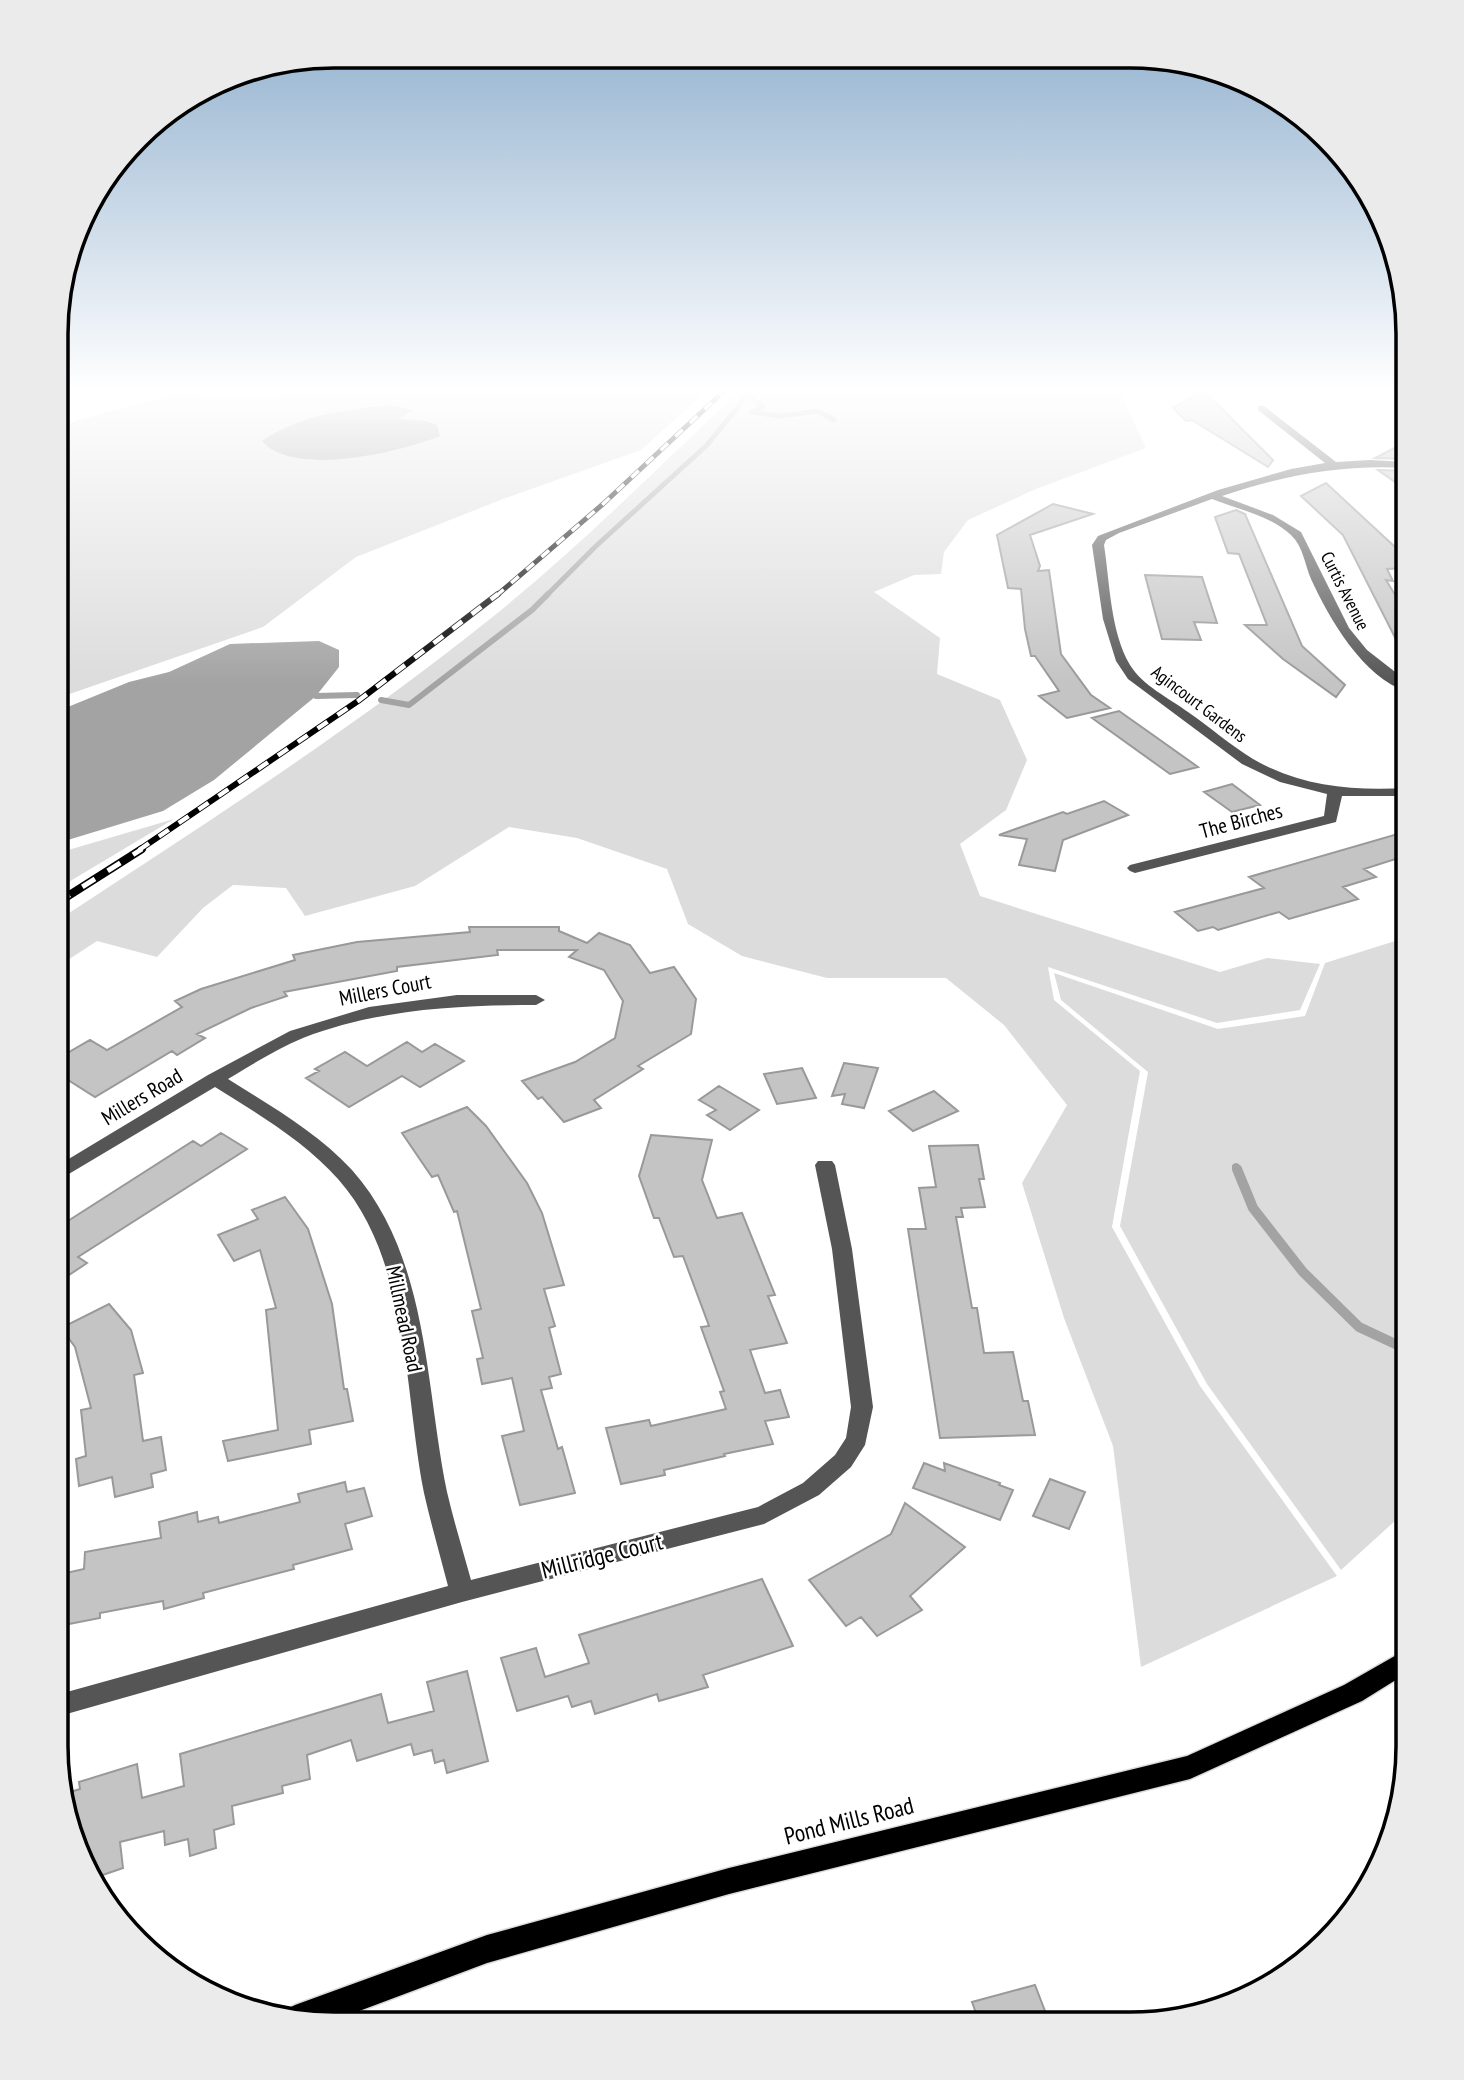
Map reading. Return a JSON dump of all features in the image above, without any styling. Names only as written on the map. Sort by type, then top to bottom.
[{"type":"main road","name":"Pond Mills Road","points":[[319,2011],[487,1949],[729,1881],[1190,1767],[1353,1693],[1396,1667]]},
{"type":"street","name":"Agincourt Gardens","points":[[1230,490],[1102,538],[1098,545],[1114,636],[1123,664],[1143,686],[1249,762],[1289,780],[1335,792],[1376,795],[1396,793]]},
{"type":"street","name":"Curtis Avenue","points":[[1213,496],[1265,516],[1297,534],[1339,624],[1353,646],[1396,680]]},
{"type":"street","name":"The Birches","points":[[1135,868],[1331,819],[1335,792]]},
{"type":"street","name":"Millers Court","points":[[215,1079],[296,1035],[369,1012],[457,1000],[536,1000]]},
{"type":"street","name":"Millers Road","points":[[68,1168],[215,1079]]},
{"type":"street","name":"Millmead Road","points":[[215,1079],[299,1134],[345,1175],[382,1229],[403,1292],[436,1493],[462,1592]]},
{"type":"street","name":"Millridge Court","points":[[68,1703],[462,1592],[764,1515],[811,1489],[843,1461],[857,1439],[862,1407],[842,1249],[825,1165]]},
{"type":"shaded area","points":[[68,490],[528,490],[356,557],[263,627],[68,695]]},
{"type":"shaded area","points":[[635,490],[1034,490],[968,520],[944,552],[941,574],[914,575],[874,592],[940,638],[937,674],[1000,700],[1027,760],[1006,810],[960,844],[980,896],[1220,972],[1267,958],[1320,964],[1300,1010],[1217,1023],[1048,967],[1054,1000],[1140,1071],[1112,1227],[1200,1386],[1337,1576],[1141,1667],[1113,1446],[1064,1318],[1022,1183],[1067,1105],[1004,1025],[946,978],[827,978],[742,956],[688,924],[667,869],[577,838],[509,827],[415,886],[305,916],[286,888],[233,885],[203,908],[157,957],[97,941],[68,960],[68,914],[280,773],[389,696],[495,615],[558,562]]},
{"type":"shaded area","points":[[319,641],[339,650],[339,667],[316,696],[214,780],[163,811],[68,840],[68,707],[129,682],[169,672],[230,644]]},
{"type":"shaded area","points":[[174,819],[68,882],[68,850]]},
{"type":"shaded area","points":[[1396,941],[1396,1520],[1341,1570],[1207,1384],[1120,1226],[1148,1072],[1061,1000],[1054,973],[1218,1029],[1305,1016],[1325,963]]},
{"type":"building","points":[[1312,490],[1334,490],[1396,548],[1396,569],[1387,569],[1393,581],[1386,580],[1396,596],[1396,639],[1343,535],[1301,496]]},
{"type":"building","points":[[1053,504],[1093,514],[1030,535],[1040,566],[1038,571],[1049,570],[1061,654],[1091,695],[1110,708],[1067,718],[1039,696],[1059,691],[1035,656],[1031,656],[1021,589],[1008,588],[997,535]]},
{"type":"building","points":[[1236,510],[1245,514],[1302,646],[1345,685],[1336,697],[1283,659],[1245,625],[1267,625],[1239,554],[1228,553],[1215,517]]},
{"type":"building","points":[[1145,575],[1202,577],[1217,623],[1194,622],[1201,640],[1162,639]]},
{"type":"building","points":[[1119,711],[1198,767],[1170,774],[1092,718]]},
{"type":"building","points":[[1232,784],[1260,805],[1232,812],[1204,792]]},
{"type":"building","points":[[1104,801],[1128,815],[1063,840],[1055,871],[1019,865],[1027,839],[999,835],[1063,812],[1067,814]]},
{"type":"building","points":[[1396,834],[1396,859],[1364,869],[1376,877],[1343,887],[1358,899],[1289,919],[1279,912],[1218,930],[1213,927],[1198,931],[1175,912],[1264,888],[1249,877]]},
{"type":"building","points":[[469,927],[559,927],[559,931],[587,943],[599,933],[630,945],[650,973],[674,967],[696,999],[691,1034],[638,1066],[643,1069],[594,1100],[601,1108],[564,1122],[542,1097],[538,1099],[522,1081],[575,1062],[615,1038],[623,1001],[604,970],[569,957],[577,950],[497,950],[498,955],[397,967],[397,971],[284,992],[287,996],[251,1008],[197,1034],[205,1038],[177,1055],[172,1051],[95,1097],[68,1080],[68,1053],[90,1040],[107,1050],[182,1007],[175,1001],[201,989],[295,960],[293,955],[357,942],[470,932]]},
{"type":"building","points":[[407,1042],[422,1052],[435,1044],[464,1061],[420,1087],[402,1076],[349,1107],[306,1078],[319,1071],[315,1069],[345,1052],[367,1066]]},
{"type":"building","points":[[844,1063],[878,1068],[864,1108],[842,1104],[845,1094],[832,1096]]},
{"type":"building","points":[[802,1068],[816,1098],[777,1104],[764,1074]]},
{"type":"building","points":[[719,1086],[759,1110],[730,1130],[707,1115],[716,1110],[699,1100]]},
{"type":"building","points":[[934,1091],[958,1111],[913,1131],[889,1111]]},
{"type":"building","points":[[467,1107],[486,1126],[527,1183],[542,1213],[564,1285],[544,1289],[555,1326],[549,1328],[561,1374],[549,1377],[552,1388],[541,1390],[558,1449],[562,1447],[575,1493],[520,1505],[502,1436],[524,1431],[512,1378],[482,1384],[477,1359],[483,1358],[472,1311],[481,1309],[457,1211],[454,1212],[438,1175],[432,1177],[402,1133]]},
{"type":"building","points":[[221,1133],[247,1149],[78,1257],[87,1263],[68,1276],[68,1221],[193,1141],[201,1146]]},
{"type":"building","points":[[651,1135],[712,1140],[702,1180],[717,1218],[742,1213],[775,1295],[768,1296],[787,1343],[750,1350],[765,1393],[780,1390],[789,1417],[765,1421],[773,1444],[724,1454],[725,1456],[664,1470],[665,1475],[621,1484],[606,1428],[649,1420],[651,1426],[726,1409],[720,1392],[724,1391],[701,1327],[709,1326],[683,1256],[674,1257],[659,1218],[654,1218],[639,1176]]},
{"type":"building","points":[[978,1145],[984,1179],[979,1179],[985,1207],[961,1208],[963,1217],[956,1217],[972,1308],[977,1308],[984,1353],[1013,1352],[1023,1401],[1028,1401],[1035,1435],[940,1438],[908,1229],[926,1229],[919,1188],[936,1187],[929,1146]]},
{"type":"building","points":[[285,1197],[308,1229],[332,1304],[344,1389],[347,1389],[353,1421],[309,1430],[311,1444],[228,1461],[223,1441],[278,1430],[266,1310],[276,1308],[260,1250],[234,1261],[218,1235],[258,1219],[252,1210]]},
{"type":"building","points":[[109,1304],[131,1330],[143,1373],[134,1375],[143,1441],[161,1437],[166,1470],[151,1474],[153,1487],[115,1497],[112,1477],[79,1486],[76,1459],[86,1456],[81,1410],[91,1408],[75,1347],[68,1338],[68,1324]]},
{"type":"building","points":[[924,1463],[945,1471],[944,1463],[1013,1490],[1000,1520],[913,1488]]},
{"type":"building","points":[[1050,1479],[1085,1492],[1069,1529],[1033,1516]]},
{"type":"building","points":[[345,1482],[347,1492],[364,1488],[372,1516],[345,1524],[352,1549],[293,1565],[294,1569],[203,1593],[204,1598],[164,1609],[163,1601],[100,1613],[100,1618],[68,1624],[68,1573],[84,1569],[85,1552],[161,1538],[159,1522],[197,1512],[198,1522],[218,1517],[219,1523],[300,1502],[298,1494]]},
{"type":"building","points":[[905,1503],[965,1547],[910,1596],[922,1610],[877,1636],[861,1617],[846,1626],[809,1580],[891,1534]]},
{"type":"building","points":[[762,1579],[793,1646],[703,1675],[708,1687],[659,1701],[657,1694],[595,1714],[591,1701],[572,1707],[568,1696],[517,1711],[501,1658],[536,1648],[545,1677],[589,1663],[579,1635]]},
{"type":"building","points":[[467,1671],[488,1761],[447,1773],[444,1760],[435,1763],[432,1750],[414,1755],[411,1744],[357,1761],[351,1740],[307,1755],[310,1779],[282,1786],[283,1793],[232,1806],[234,1824],[214,1830],[216,1848],[190,1856],[188,1839],[165,1845],[164,1831],[120,1842],[123,1868],[102,1875],[88,1848],[77,1815],[72,1791],[80,1789],[79,1782],[137,1764],[142,1798],[184,1786],[180,1754],[381,1694],[388,1723],[434,1711],[427,1682]]},
{"type":"building","points":[[1035,1985],[1045,2012],[976,2012],[972,2002]]},
{"type":"waterway","points":[[381,700],[409,705],[532,610],[658,490]]},
{"type":"waterway","points":[[316,696],[357,695]]},
{"type":"waterway","points":[[1237,1169],[1253,1208],[1303,1272],[1359,1327],[1396,1344]]},
{"type":"railway","points":[[496,596],[618,490]]},
{"type":"railway","points":[[139,850],[358,701],[498,594]]},
{"type":"railway","points":[[68,896],[142,849]]}]
